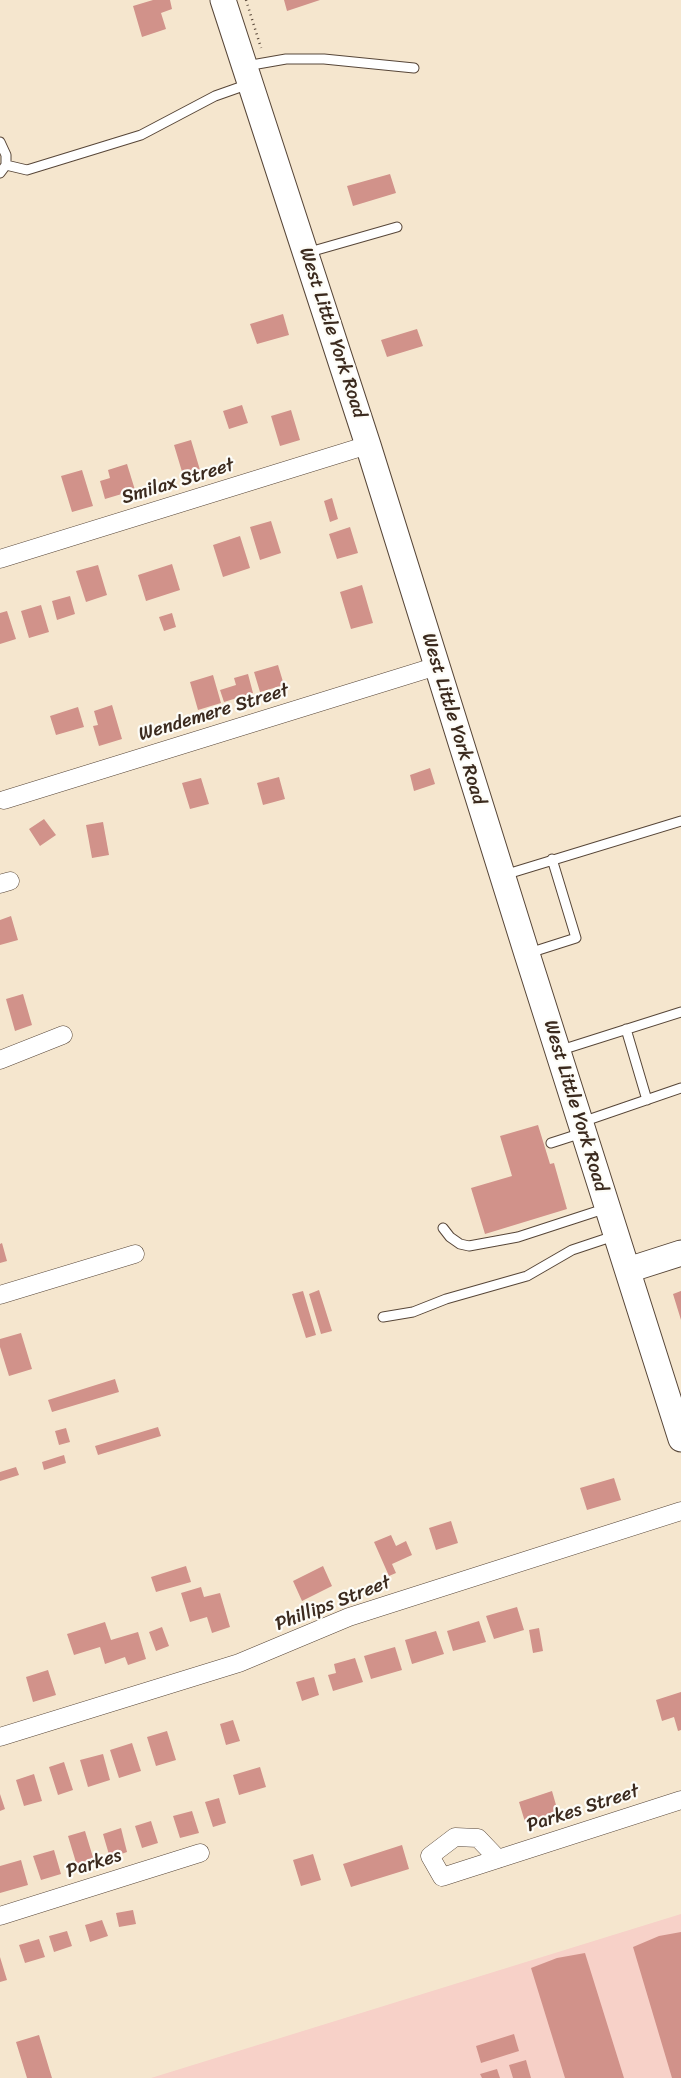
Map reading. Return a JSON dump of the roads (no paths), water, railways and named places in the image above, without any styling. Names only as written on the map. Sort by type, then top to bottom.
[{"type":"street","name":"West Little York Road","points":[[224,0],[254,70],[306,254],[681,1439]]},
{"type":"street","name":"Smilax Street","points":[[0,559],[368,445]]},
{"type":"street","name":"Wendemere Street","points":[[4,800],[437,666]]},
{"type":"street","points":[[0,1060],[63,1035]]},
{"type":"street","points":[[0,1295],[135,1254]]},
{"type":"street","points":[[628,1270],[681,1254]]},
{"type":"street","name":"Phillips Street","points":[[0,1737],[239,1663],[349,1617],[681,1511]]},
{"type":"street","name":"Parkes Street","points":[[498,1859],[681,1800]]},
{"type":"street","name":"Parkes","points":[[0,1916],[200,1853]]},
{"type":"lane","points":[[6,165],[28,170],[141,135],[215,96],[254,70],[286,59],[324,60],[414,68]]},
{"type":"lane","points":[[0,142],[6,155],[6,165],[0,174]]},
{"type":"lane","points":[[306,254],[397,228]]},
{"type":"lane","points":[[502,876],[552,859],[681,821]]},
{"type":"lane","points":[[527,954],[576,938],[552,859]]},
{"type":"lane","points":[[558,1051],[681,1012]]},
{"type":"lane","points":[[626,1029],[648,1100]]},
{"type":"lane","points":[[551,1143],[582,1127],[681,1088]]},
{"type":"lane","points":[[443,1228],[450,1237],[460,1244],[469,1246],[518,1237],[607,1208]]},
{"type":"lane","points":[[383,1317],[413,1312],[446,1299],[527,1276],[572,1250],[616,1236]]}]
